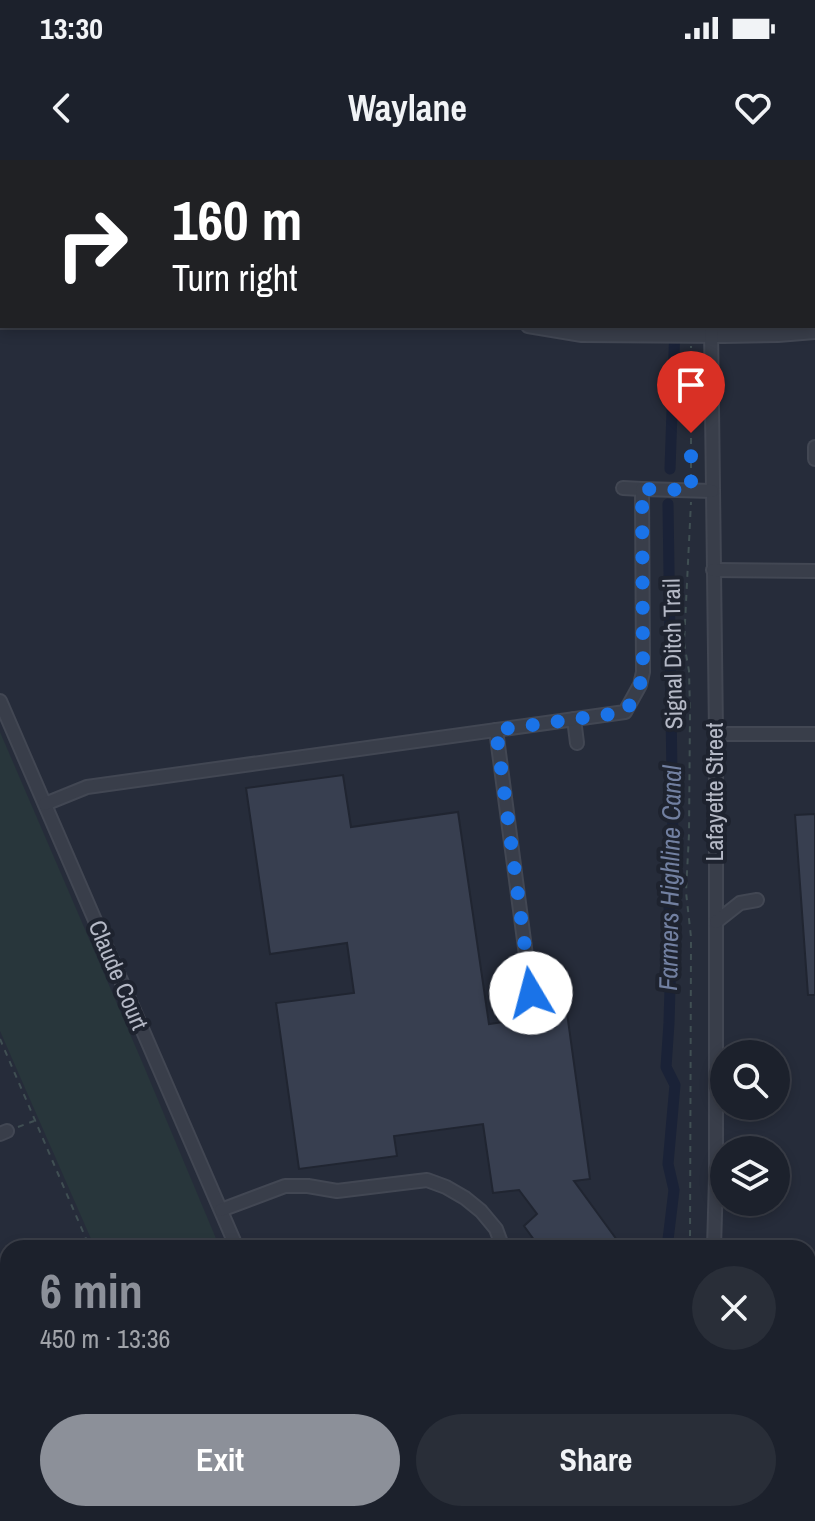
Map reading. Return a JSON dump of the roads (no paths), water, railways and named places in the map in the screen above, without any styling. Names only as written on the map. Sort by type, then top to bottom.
[{"type":"street","points":[[540,328],[582,335],[662,336],[711,331],[812,330]]},
{"type":"street","name":"Lafayette Street","points":[[711,331],[716,734],[714,1240]]},
{"type":"street","points":[[815,447],[815,459]]},
{"type":"street","points":[[623,488],[712,491]]},
{"type":"street","points":[[45,804],[87,787],[625,712],[640,685],[643,672],[642,489]]},
{"type":"street","points":[[713,570],[815,571]]},
{"type":"street","name":"Claude Court","points":[[0,701],[234,1240]]},
{"type":"street","points":[[574,719],[577,743]]},
{"type":"street","points":[[496,730],[531,993]]},
{"type":"street","points":[[716,734],[815,734]]},
{"type":"street","points":[[716,889],[740,903]]},
{"type":"street","points":[[716,922],[740,903],[757,900]]},
{"type":"street","points":[[221,1210],[285,1186],[337,1191],[427,1180],[446,1187],[481,1211],[496,1229],[500,1240]]},
{"type":"waterway","name":"Farmers Highline Canal","points":[[670,469],[675,328]]},
{"type":"waterway","name":"Farmers Highline Canal","points":[[668,504],[673,843],[668,882],[671,954],[666,1067],[675,1085],[668,1164],[674,1190],[668,1240]]}]
